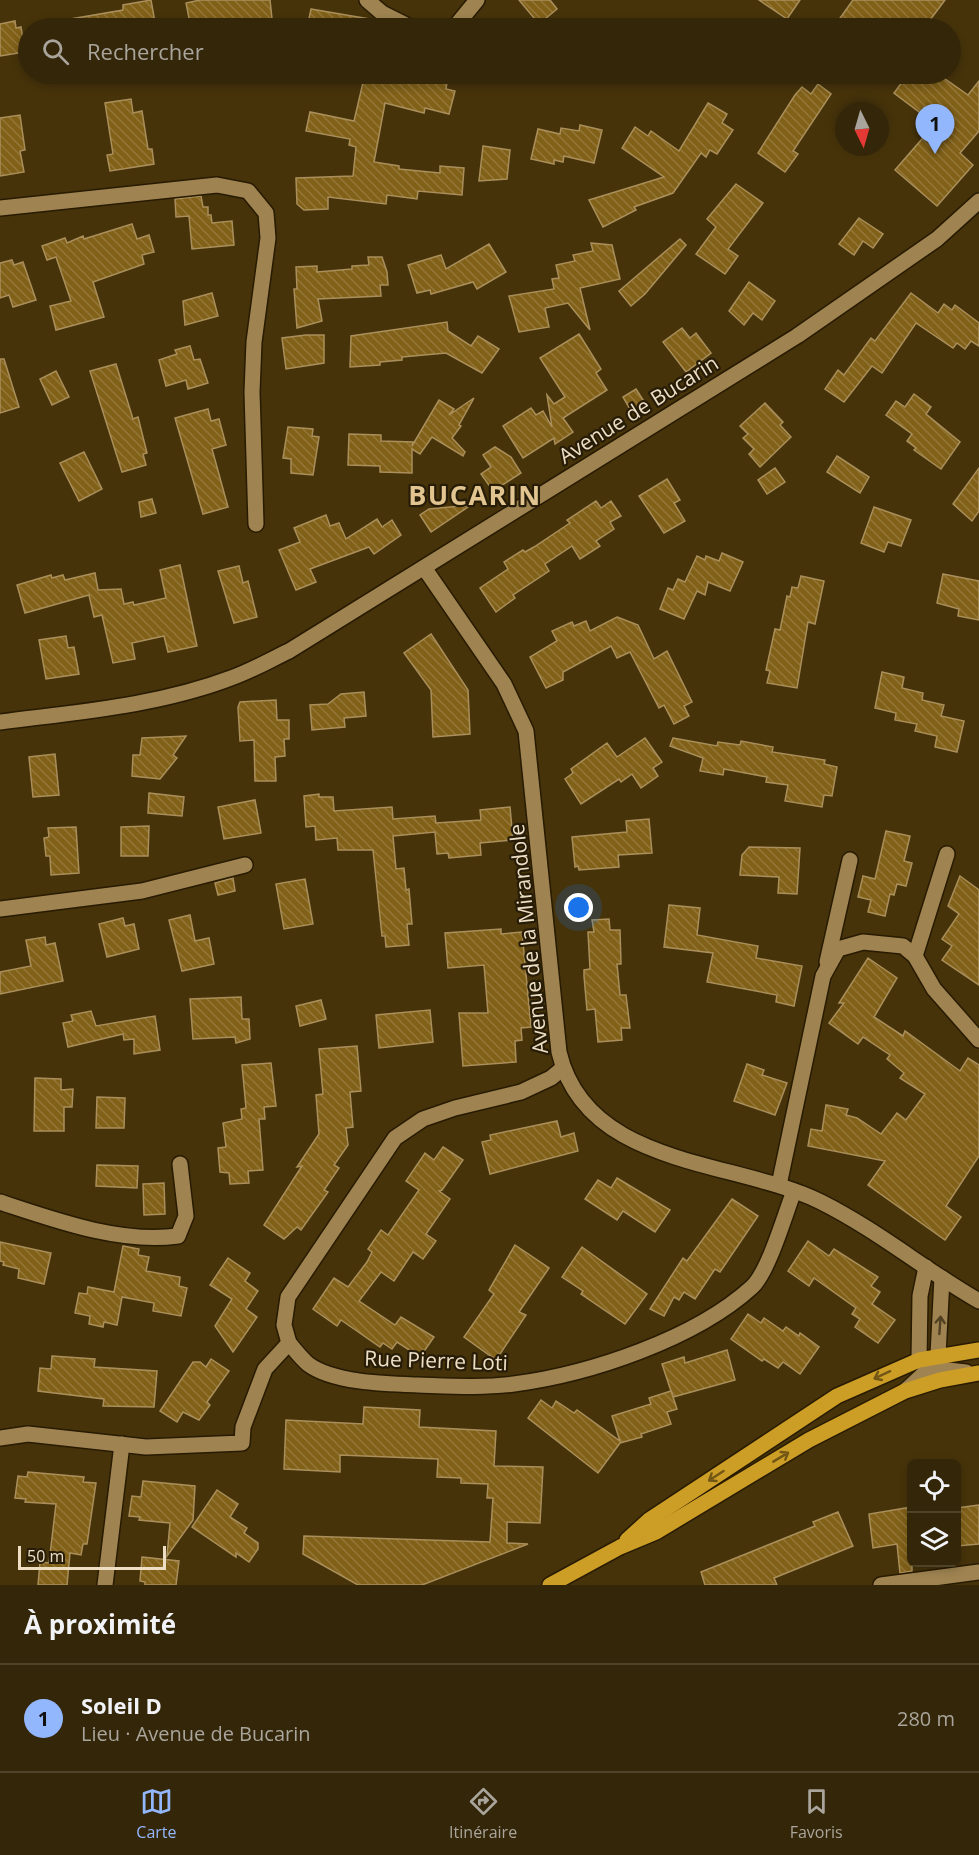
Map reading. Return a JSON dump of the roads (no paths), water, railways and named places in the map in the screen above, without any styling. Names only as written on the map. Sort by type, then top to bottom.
[{"type":"main road","points":[[620,1547],[649,1520],[837,1396],[929,1361],[979,1350]]},
{"type":"main road","points":[[550,1585],[620,1547],[656,1532],[809,1440],[905,1390],[977,1373]]},
{"type":"street","points":[[367,0],[392,18]]},
{"type":"street","points":[[462,18],[477,0]]},
{"type":"street","points":[[0,208],[217,185],[248,191],[266,213],[268,238],[254,342],[252,392],[256,524]]},
{"type":"street","name":"Avenue de Bucarin","points":[[0,722],[106,708],[169,696],[231,678],[289,651],[425,569],[797,336],[937,239],[979,201]]},
{"type":"street","name":"Avenue de la Mirandole","points":[[425,569],[504,684],[526,731],[563,1068],[570,1085],[585,1105],[623,1136],[646,1148],[779,1185],[842,1214],[979,1301]]},
{"type":"street","points":[[915,956],[946,854]]},
{"type":"street","points":[[779,1185],[850,860]]},
{"type":"street","points":[[0,909],[142,891],[245,864]]},
{"type":"street","points":[[823,976],[838,949],[863,942],[903,946],[915,956],[934,989],[979,1040]]},
{"type":"street","points":[[0,1438],[28,1434],[122,1444],[185,1447],[242,1443],[243,1427],[265,1369],[289,1343],[284,1325],[288,1297],[395,1138],[423,1119],[455,1108],[520,1092],[551,1078],[563,1068]]},
{"type":"street","points":[[0,1202],[98,1229],[154,1239],[178,1236],[186,1216],[180,1164]]},
{"type":"street","name":"Rue Pierre Loti","points":[[289,1343],[308,1364],[333,1375],[379,1383],[512,1384],[549,1377],[603,1362],[690,1328],[734,1301],[754,1285],[778,1236],[794,1191]]},
{"type":"street","points":[[926,1267],[920,1296],[929,1361]]},
{"type":"street","points":[[905,1390],[929,1361],[942,1278]]},
{"type":"street","points":[[929,1361],[977,1373]]},
{"type":"street","points":[[105,1585],[122,1444]]},
{"type":"street","points":[[881,1585],[979,1572]]},
{"type":"place","name":"Soleil D","points":[[935,154]]},
{"type":"district","name":"BUCARIN","points":[[475,494]]}]
